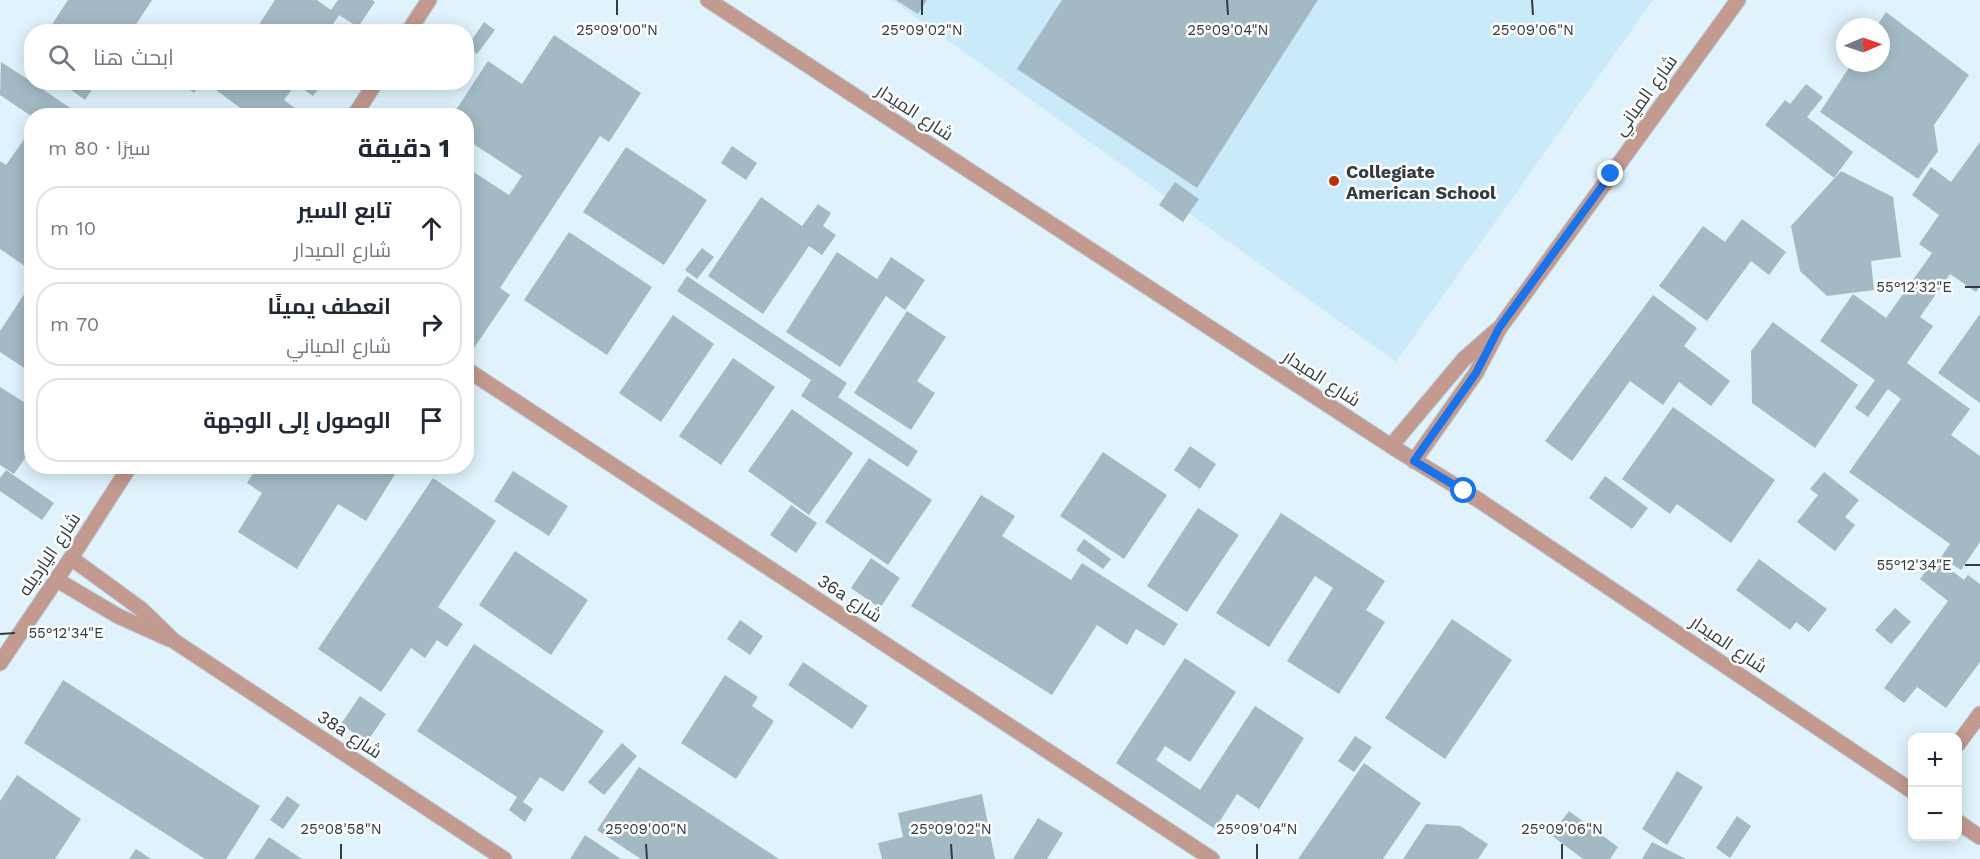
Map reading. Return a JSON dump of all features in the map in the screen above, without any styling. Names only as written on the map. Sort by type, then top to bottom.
[{"type":"street","points":[[413,24],[429,0]]},
{"type":"street","name":"شارع الميدار","points":[[708,0],[1414,461],[1480,501],[1908,788]]},
{"type":"street","name":"شارع المياني","points":[[1414,461],[1476,373],[1499,328],[1738,0]]},
{"type":"street","points":[[359,108],[371,90]]},
{"type":"street","name":"شارع المياني","points":[[1391,446],[1464,359],[1499,328]]},
{"type":"street","name":"36a شارع","points":[[474,374],[1212,859]]},
{"type":"street","name":"شارع اليارديله","points":[[0,663],[57,580],[125,474]]},
{"type":"street","name":"38a شارع","points":[[71,558],[141,609],[174,641]]},
{"type":"street","name":"38a شارع","points":[[57,580],[118,616],[174,641],[504,859]]},
{"type":"street","points":[[1962,739],[1980,714]]},
{"type":"street","points":[[1962,825],[1980,837]]},
{"type":"shaded area","name":"Collegiate American School","points":[[892,0],[1653,0],[1396,362]]},
{"type":"building","points":[[68,0],[152,0],[136,24],[52,24]]},
{"type":"building","points":[[275,0],[317,0],[331,10],[338,0],[372,0],[375,2],[360,24],[353,24],[339,15],[333,24],[260,23]]},
{"type":"building","points":[[896,0],[927,0],[918,14]]},
{"type":"building","points":[[1062,0],[1318,0],[1197,188],[1017,69]]},
{"type":"building","points":[[1886,12],[1969,75],[1934,125],[1938,151],[1918,179],[1820,112],[1846,72],[1890,72],[1890,18],[1882,18]]},
{"type":"building","points":[[484,22],[495,30],[477,54],[474,52],[474,37]]},
{"type":"building","points":[[554,35],[641,93],[609,142],[600,136],[500,288],[510,295],[474,348],[474,172],[509,195],[522,176],[474,144],[474,108],[457,108],[469,90],[474,90],[474,82],[488,61],[522,84]]},
{"type":"building","points":[[1,62],[24,77],[24,90],[44,90],[70,108],[24,108],[24,111],[0,95]]},
{"type":"building","points":[[1806,84],[1823,97],[1807,117],[1853,152],[1834,178],[1765,125],[1785,100],[1790,104]]},
{"type":"building","points":[[71,90],[92,90],[85,100]]},
{"type":"building","points":[[216,90],[292,90],[284,100],[295,108],[240,108]]},
{"type":"building","points":[[304,90],[317,90],[313,96]]},
{"type":"building","points":[[24,140],[24,266],[0,249],[0,161],[6,165]]},
{"type":"building","points":[[1980,142],[1980,286],[1976,292],[1950,274],[1920,317],[1933,326],[1907,363],[1970,409],[1951,435],[1980,456],[1980,542],[1961,570],[1941,557],[1950,544],[1849,472],[1901,399],[1888,389],[1868,417],[1855,408],[1875,380],[1820,341],[1853,294],[1886,318],[1932,253],[1919,244],[1939,215],[1912,195],[1931,167],[1951,182]]},
{"type":"building","points":[[732,146],[757,163],[746,180],[721,163]]},
{"type":"building","points":[[626,147],[707,200],[664,265],[583,212]]},
{"type":"building","points":[[1841,171],[1893,197],[1901,257],[1871,261],[1874,290],[1827,296],[1800,271],[1791,226]]},
{"type":"building","points":[[1175,182],[1199,199],[1183,222],[1159,205]]},
{"type":"building","points":[[761,197],[802,226],[818,204],[831,213],[823,226],[836,235],[822,255],[809,246],[763,314],[708,276]]},
{"type":"building","points":[[1742,219],[1786,252],[1769,275],[1751,261],[1707,321],[1659,286],[1703,226],[1725,242]]},
{"type":"building","points":[[569,232],[652,287],[607,355],[524,300]]},
{"type":"building","points":[[702,248],[714,257],[697,279],[685,270]]},
{"type":"building","points":[[837,252],[877,279],[891,257],[925,280],[905,310],[886,296],[840,367],[786,332]]},
{"type":"building","points":[[687,276],[847,383],[838,397],[918,451],[908,467],[801,396],[811,380],[677,291]]},
{"type":"building","points":[[24,295],[24,368],[0,352],[0,331]]},
{"type":"building","points":[[1653,295],[1697,328],[1684,346],[1730,381],[1711,406],[1679,382],[1663,405],[1630,381],[1572,461],[1545,441]]},
{"type":"building","points":[[907,311],[946,337],[917,381],[935,393],[911,430],[854,393]]},
{"type":"building","points":[[1980,314],[1980,403],[1938,373]]},
{"type":"building","points":[[673,315],[714,344],[661,422],[619,393]]},
{"type":"building","points":[[1773,322],[1858,385],[1815,448],[1752,403],[1751,351]]},
{"type":"building","points":[[733,358],[775,387],[721,465],[679,436]]},
{"type":"building","points":[[0,387],[24,402],[24,460],[14,474],[0,465]]},
{"type":"building","points":[[1673,407],[1775,480],[1731,543],[1677,504],[1670,514],[1622,479]]},
{"type":"building","points":[[792,409],[853,453],[809,515],[748,471]]},
{"type":"building","points":[[1190,446],[1216,464],[1200,489],[1174,470]]},
{"type":"building","points":[[1103,452],[1167,495],[1124,559],[1060,516]]},
{"type":"building","points":[[869,458],[932,500],[888,565],[825,522]]},
{"type":"building","points":[[6,470],[54,503],[42,520],[0,491],[0,478]]},
{"type":"building","points":[[513,471],[568,506],[549,536],[494,501]]},
{"type":"building","points":[[1824,472],[1859,500],[1845,517],[1855,525],[1835,551],[1797,522],[1818,495],[1810,489]]},
{"type":"building","points":[[252,474],[395,474],[366,521],[338,504],[297,569],[238,532],[262,493],[247,483]]},
{"type":"building","points":[[1605,476],[1648,508],[1632,529],[1589,498]]},
{"type":"building","points":[[433,478],[496,521],[438,607],[463,624],[447,647],[437,640],[425,658],[411,648],[381,692],[318,649]]},
{"type":"building","points":[[981,495],[1015,516],[1002,536],[1071,580],[1082,563],[1178,624],[1164,646],[1136,629],[1127,645],[1097,625],[1052,695],[911,606]]},
{"type":"building","points":[[791,505],[817,523],[796,553],[770,535]]},
{"type":"building","points":[[1198,508],[1239,535],[1187,612],[1147,586]]},
{"type":"building","points":[[1281,513],[1385,581],[1366,610],[1385,622],[1339,694],[1287,661],[1333,588],[1315,576],[1269,647],[1216,613]]},
{"type":"building","points":[[1084,539],[1111,559],[1103,569],[1076,550]]},
{"type":"building","points":[[515,551],[588,600],[551,655],[479,605]]},
{"type":"building","points":[[871,558],[900,578],[880,608],[851,588]]},
{"type":"building","points":[[1935,558],[1964,580],[1968,575],[1980,584],[1980,662],[1946,708],[1917,687],[1904,703],[1884,688],[1948,601],[1920,579]]},
{"type":"building","points":[[1759,559],[1827,609],[1809,632],[1796,622],[1790,630],[1736,590]]},
{"type":"building","points":[[1895,608],[1911,622],[1891,644],[1875,630]]},
{"type":"building","points":[[1452,619],[1512,660],[1445,759],[1385,718]]},
{"type":"building","points":[[740,620],[763,636],[750,655],[727,639]]},
{"type":"building","points":[[474,644],[604,731],[563,792],[540,777],[523,802],[533,809],[525,822],[509,810],[517,797],[417,731]]},
{"type":"building","points":[[1185,658],[1236,692],[1190,762],[1165,746],[1156,760],[1200,790],[1255,706],[1304,738],[1259,809],[1237,794],[1215,829],[1116,763]]},
{"type":"building","points":[[803,662],[868,706],[852,729],[788,685]]},
{"type":"building","points":[[725,675],[758,697],[752,706],[774,721],[736,779],[681,743]]},
{"type":"building","points":[[63,680],[260,806],[226,859],[205,859],[24,743]]},
{"type":"building","points":[[360,696],[386,714],[367,742],[341,724]]},
{"type":"building","points":[[1355,736],[1372,747],[1354,772],[1338,761]]},
{"type":"building","points":[[622,743],[637,756],[604,795],[588,782]]},
{"type":"building","points":[[1364,763],[1421,803],[1383,859],[1298,859]]},
{"type":"building","points":[[639,767],[779,859],[641,859],[597,830]]},
{"type":"building","points":[[1677,771],[1703,787],[1667,845],[1642,829]]},
{"type":"building","points":[[17,775],[81,819],[55,859],[0,859],[0,801]]},
{"type":"building","points":[[982,794],[995,859],[882,859],[878,843],[903,837],[898,813]]},
{"type":"building","points":[[287,796],[300,805],[283,829],[270,820]]},
{"type":"building","points":[[1569,811],[1618,847],[1610,859],[1583,859],[1551,835]]},
{"type":"building","points":[[1737,816],[1751,826],[1730,858],[1716,848]]},
{"type":"building","points":[[1038,818],[1063,833],[1047,859],[1013,859]]},
{"type":"building","points":[[1426,824],[1460,826],[1488,844],[1478,859],[1403,859]]},
{"type":"building","points":[[585,835],[621,859],[570,859]]},
{"type":"building","points":[[269,837],[302,859],[254,859]]},
{"type":"building","points":[[1652,842],[1686,859],[1642,859]]},
{"type":"building","points":[[136,849],[151,859],[129,859]]},
{"type":"place","name":"Collegiate American School","points":[[1334,181]]},
{"type":"route","points":[[1464,491],[1414,461],[1476,373],[1499,328],[1611,174]]}]
